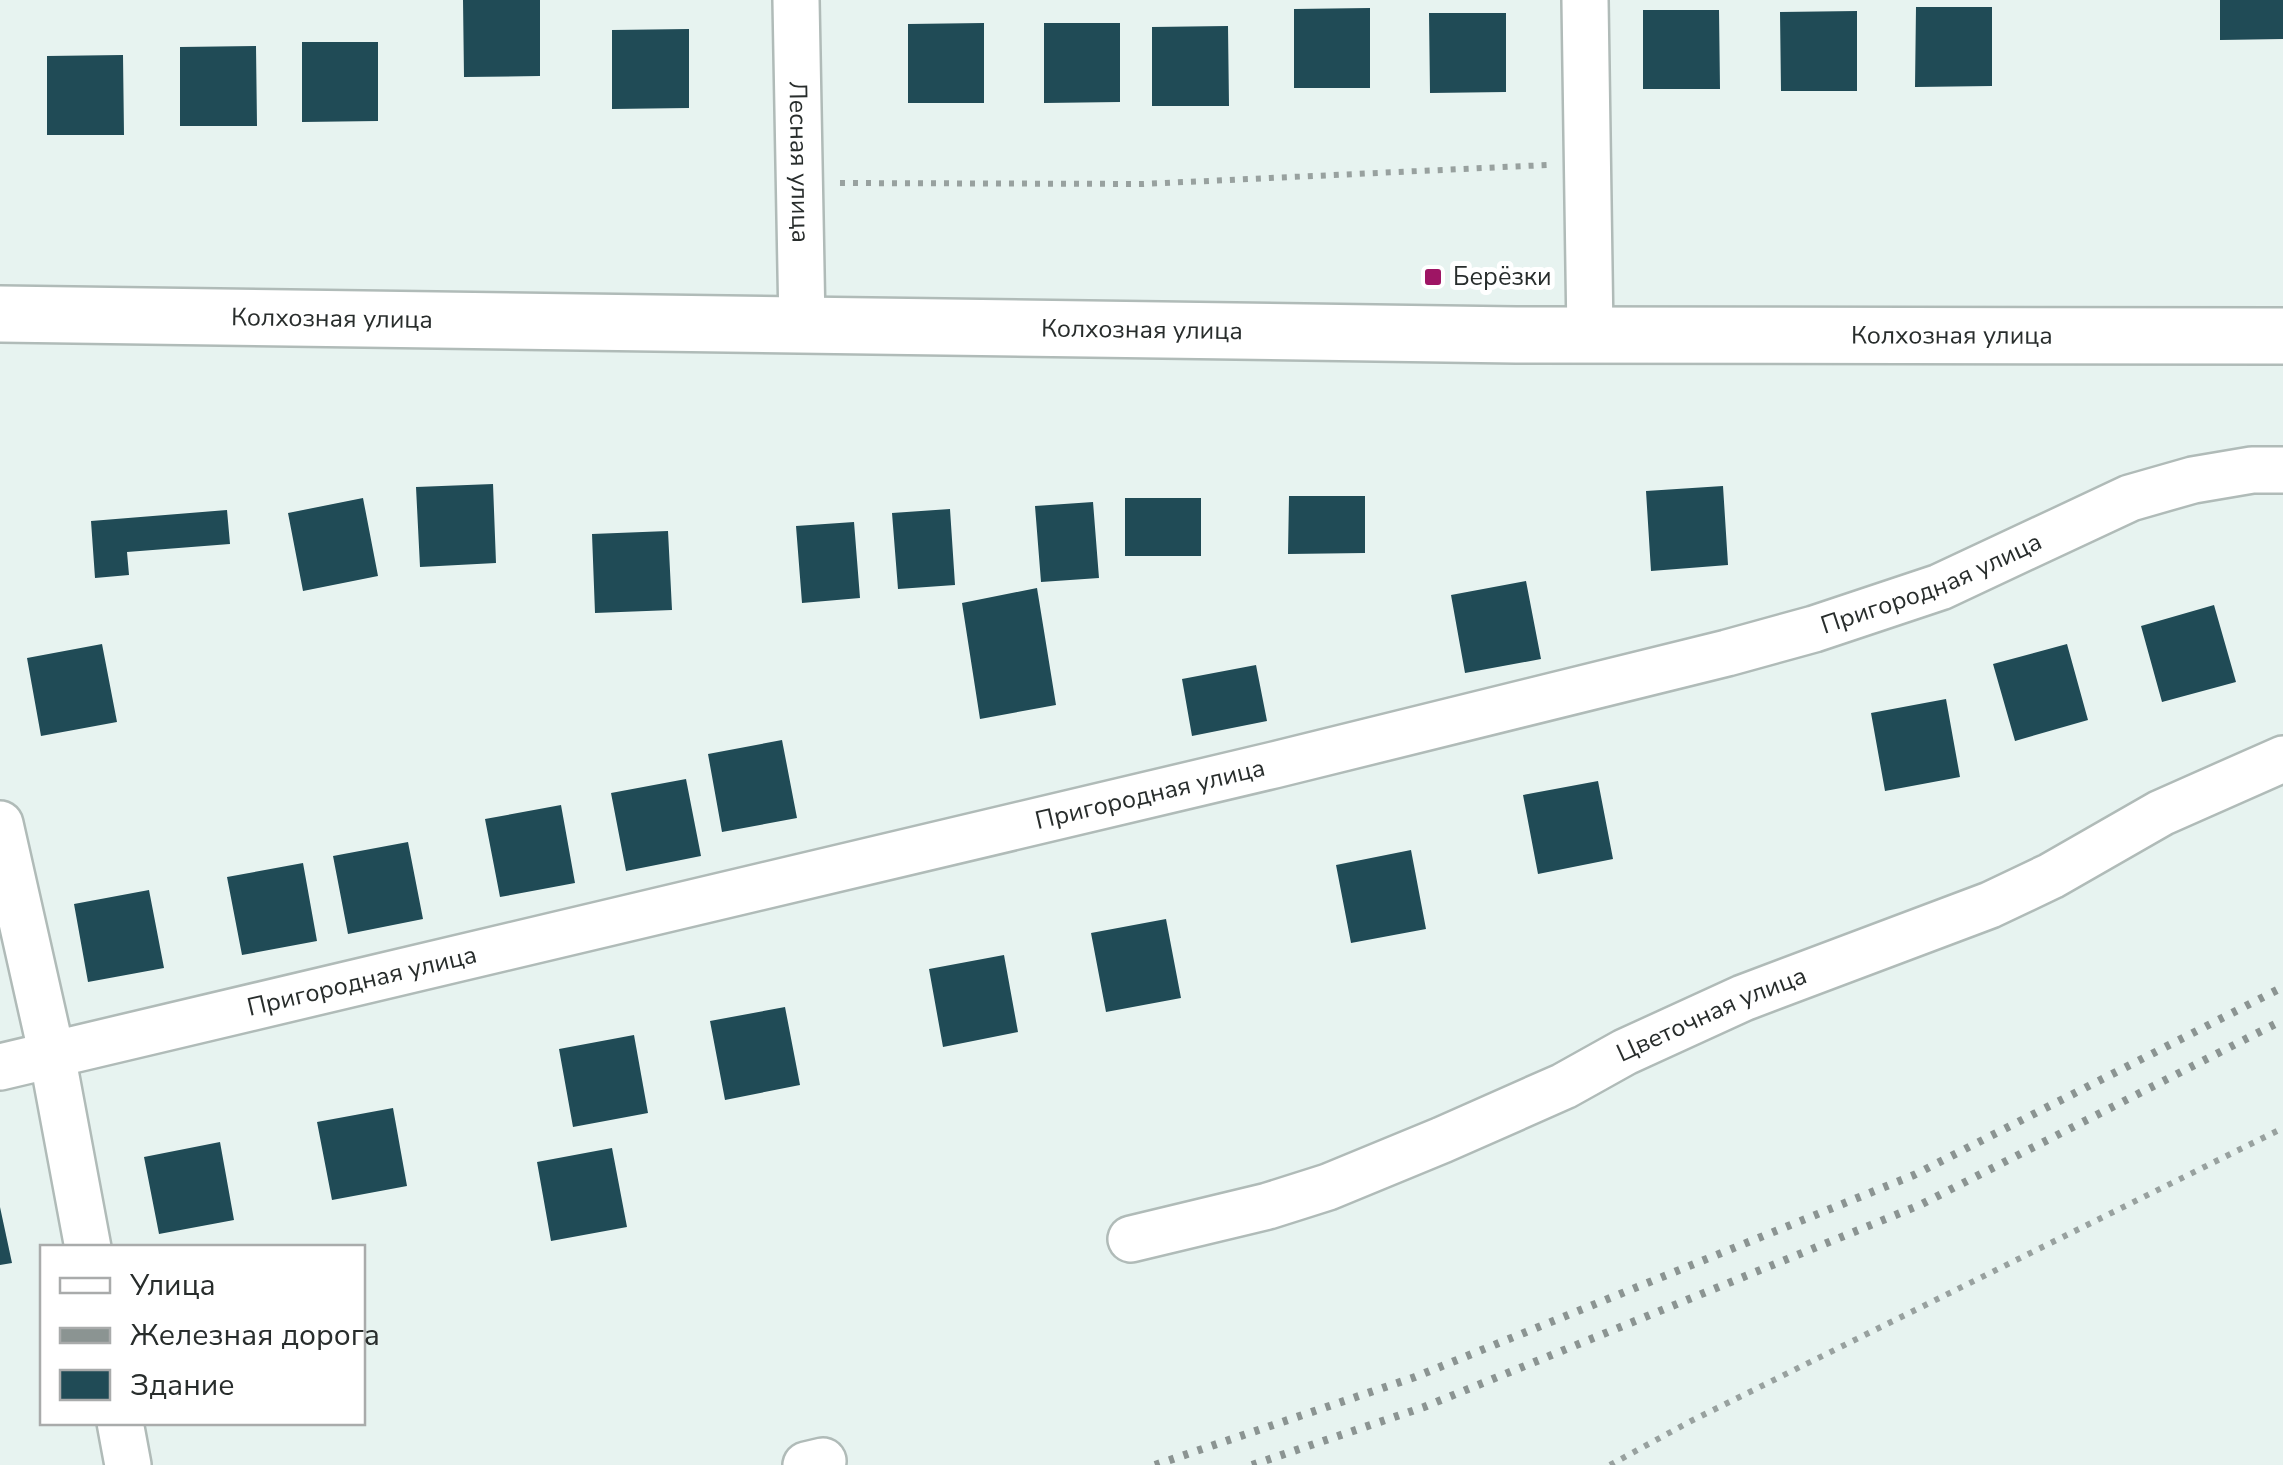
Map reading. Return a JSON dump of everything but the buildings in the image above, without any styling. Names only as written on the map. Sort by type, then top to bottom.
[{"type":"main road","name":"Колхозная улица","points":[[0,314],[1590,335],[2283,336]]},
{"type":"street","name":"Лесная улица","points":[[796,0],[802,325]]},
{"type":"street","points":[[1586,0],[1590,335]]},
{"type":"street","name":"Пригородная улица","points":[[0,1067],[1254,770],[1727,653],[1940,587],[2130,498],[2193,480],[2252,470],[2283,470]]},
{"type":"street","name":"Цветочная улица","points":[[1131,1239],[1298,1196],[1442,1140],[1564,1086],[1625,1052],[1743,998],[1990,905],[2051,876],[2160,813],[2283,759]]},
{"type":"street","points":[[0,824],[52,1054],[87,1245]]},
{"type":"street","points":[[121,1425],[128,1465]]},
{"type":"path","points":[[800,183],[1143,184],[1588,162]]},
{"type":"path","points":[[1610,1465],[2283,1128]]},
{"type":"railway","points":[[1155,1465],[1415,1377],[1914,1175],[2283,987]]},
{"type":"railway","points":[[1252,1465],[1424,1407],[1920,1205],[2283,1020]]},
{"type":"place","name":"Берёзки","points":[[1433,277]]}]
